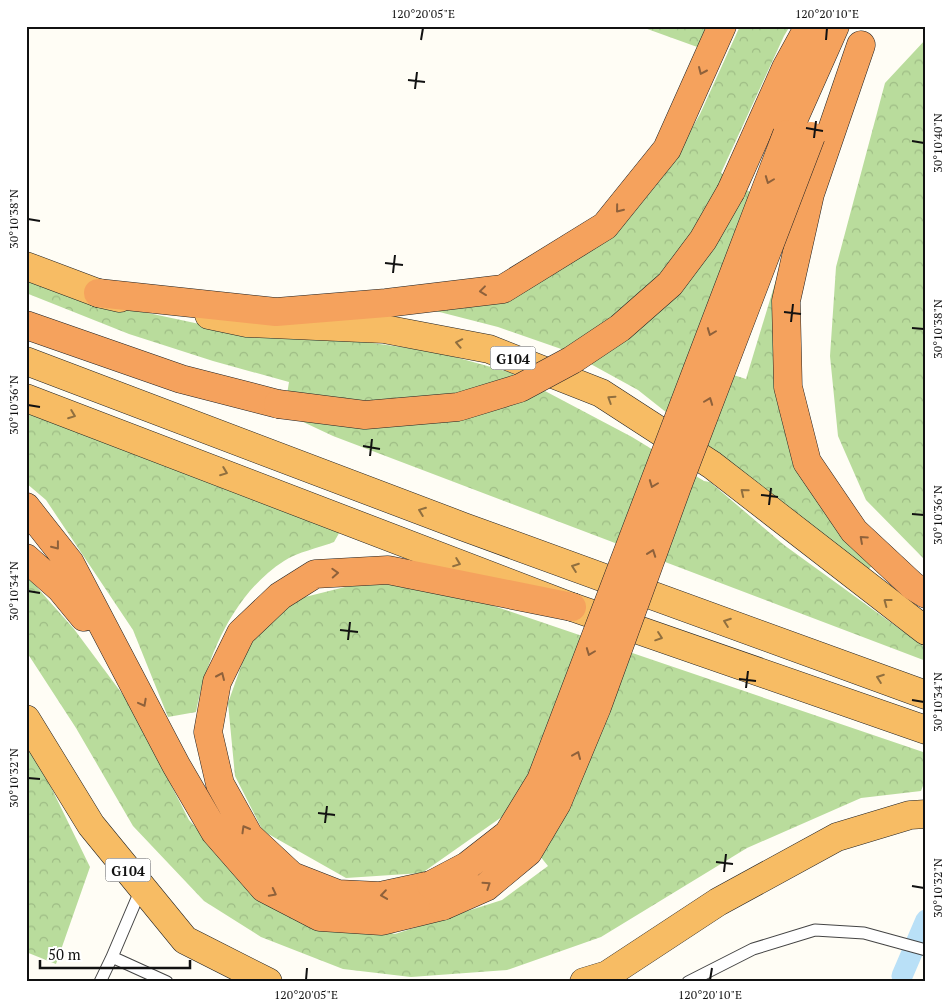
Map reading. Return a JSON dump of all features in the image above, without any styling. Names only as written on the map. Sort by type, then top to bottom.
[{"type":"highway","points":[[98,294],[276,312],[386,303],[504,289],[605,226],[667,149],[722,26]]},
{"type":"highway","points":[[26,325],[181,379],[278,404],[365,415],[458,407],[520,388],[572,360],[620,328],[670,284],[703,240],[731,191],[786,68],[809,26]]},
{"type":"highway","points":[[26,507],[70,563],[176,766],[215,832],[264,888],[320,916],[382,921],[437,895],[467,866],[508,834],[541,780],[799,135],[835,26]]},
{"type":"highway","points":[[799,135],[866,36]]},
{"type":"highway","points":[[866,36],[810,194],[786,301],[788,387],[807,462],[854,531],[913,586],[926,594]]},
{"type":"highway","name":"G104","points":[[26,266],[98,294],[247,323],[384,329],[489,349],[601,393],[712,465],[926,631]]},
{"type":"highway","points":[[26,360],[464,527],[926,695]]},
{"type":"highway","points":[[26,398],[572,607],[926,730]]},
{"type":"highway","points":[[26,558],[61,588],[123,665]]},
{"type":"highway","points":[[437,895],[380,896],[338,894],[292,876],[248,836],[220,784],[208,732],[217,682],[241,633],[280,596],[315,574],[388,570],[572,607]]},
{"type":"highway","name":"G104","points":[[26,719],[92,825],[185,940],[268,982]]},
{"type":"highway","points":[[584,982],[607,974],[718,902],[837,836],[910,815],[926,814]]},
{"type":"lane","points":[[100,982],[142,887]]},
{"type":"lane","points":[[688,982],[754,949],[814,930],[864,933],[926,950]]},
{"type":"lane","points":[[112,957],[167,982]]},
{"type":"green space","points":[[639,26],[711,26],[700,48]]},
{"type":"green space","points":[[740,26],[790,26],[721,173],[753,194],[690,361],[746,379],[786,247],[781,393],[874,563],[869,569],[815,530],[638,390],[567,351],[498,327],[420,307],[560,264],[628,220],[670,167],[700,114]]},
{"type":"green space","points":[[926,39],[926,561],[866,500],[838,436],[830,356],[836,267],[885,83]]},
{"type":"green space","points":[[26,276],[120,307],[223,329],[344,339],[437,352],[509,372],[632,437],[704,481],[710,482],[784,545],[926,648],[926,661],[333,436],[284,413],[289,382],[213,361],[129,334],[26,293]]},
{"type":"green space","points":[[26,401],[342,528],[334,542],[284,561],[266,574],[251,590],[225,627],[215,648],[207,669],[196,712],[168,717],[133,630],[46,500],[26,483]]},
{"type":"green space","points":[[26,575],[74,629],[129,703],[189,820],[266,903],[395,934],[502,900],[548,866],[506,814],[422,873],[346,878],[263,831],[235,776],[228,703],[250,641],[293,600],[373,580],[456,593],[926,753],[926,778],[921,791],[861,798],[747,848],[601,937],[507,970],[411,977],[343,969],[261,937],[204,901],[133,826],[76,728],[26,651]]},
{"type":"green space","points":[[26,736],[90,867],[56,964],[26,952]]},
{"type":"waterway","points":[[902,976],[926,920]]}]
